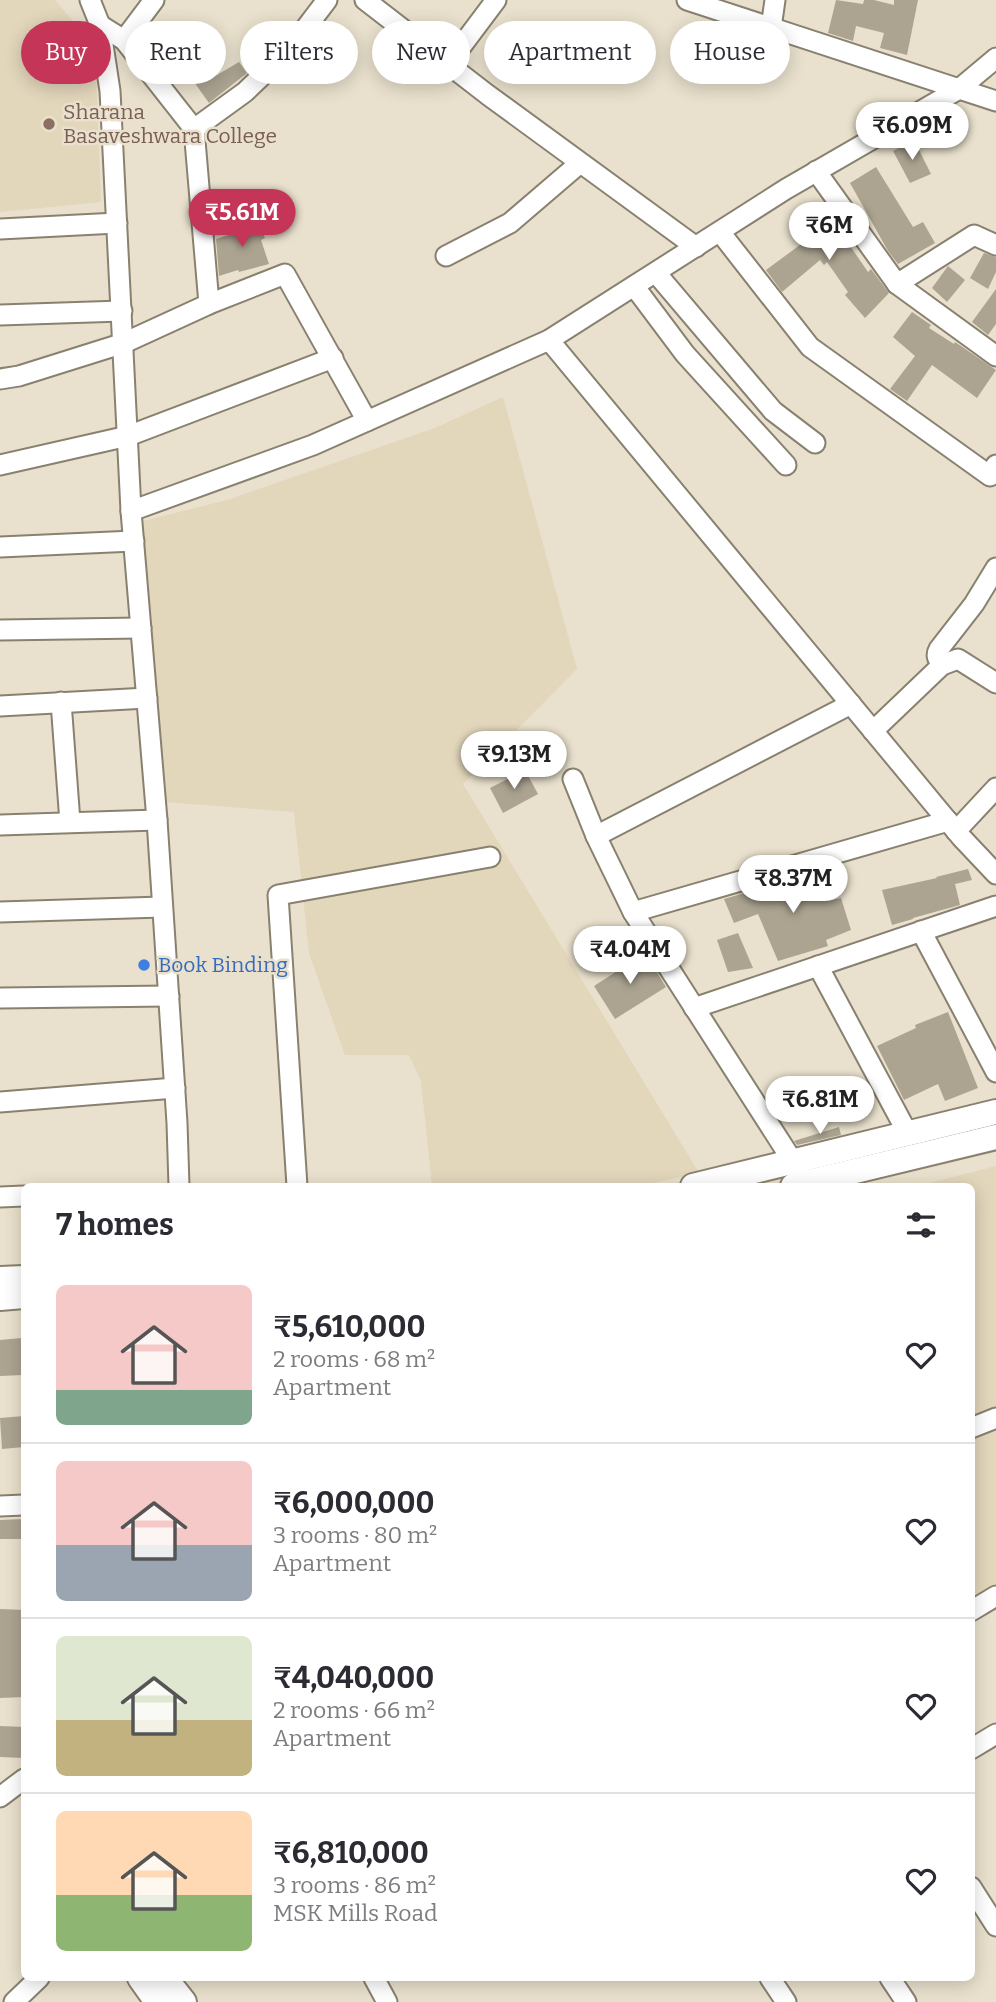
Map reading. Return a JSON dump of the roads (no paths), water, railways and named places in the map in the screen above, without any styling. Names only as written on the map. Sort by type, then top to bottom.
[{"type":"main road","points":[[797,1177],[908,1134],[996,1112]]},
{"type":"main road","points":[[728,1183],[797,1177],[996,1137]]},
{"type":"main road","points":[[0,1279],[21,1278]]},
{"type":"main road","points":[[0,1298],[21,1296]]},
{"type":"main road","points":[[142,1981],[158,2002]]},
{"type":"main road","points":[[167,1981],[184,2002]]},
{"type":"street","points":[[90,0],[98,21]]},
{"type":"street","points":[[124,40],[154,0]]},
{"type":"street","points":[[194,130],[244,92],[289,50],[327,0]]},
{"type":"street","points":[[365,0],[392,21]]},
{"type":"street","points":[[470,35],[496,0]]},
{"type":"street","points":[[687,0],[750,21]]},
{"type":"street","points":[[772,21],[775,0]]},
{"type":"street","points":[[111,32],[124,40],[194,130],[209,304]]},
{"type":"street","points":[[790,34],[996,101]]},
{"type":"street","points":[[131,511],[313,445],[549,340],[816,171],[958,89],[996,58]]},
{"type":"street","points":[[470,80],[696,247]]},
{"type":"street","points":[[109,84],[131,511],[169,996],[179,1183]]},
{"type":"street","points":[[446,256],[510,223],[580,163]]},
{"type":"street","points":[[816,171],[897,284],[996,356]]},
{"type":"street","points":[[0,229],[117,223]]},
{"type":"street","points":[[720,232],[810,347],[990,476],[996,465]]},
{"type":"street","points":[[897,284],[974,235],[996,244]]},
{"type":"street","points":[[656,273],[772,411],[815,443]]},
{"type":"street","points":[[0,379],[19,376],[124,343],[209,304],[285,274],[367,421]]},
{"type":"street","points":[[634,286],[685,354],[786,465]]},
{"type":"street","points":[[0,315],[122,311]]},
{"type":"street","points":[[549,340],[952,826],[996,874]]},
{"type":"street","points":[[0,465],[128,436],[333,358]]},
{"type":"street","points":[[0,547],[134,541]]},
{"type":"street","points":[[942,665],[936,654],[974,604],[996,568]]},
{"type":"street","points":[[0,630],[141,628]]},
{"type":"street","points":[[873,731],[942,665],[958,659],[996,683]]},
{"type":"street","points":[[0,706],[146,698]]},
{"type":"street","points":[[61,702],[70,822]]},
{"type":"street","points":[[596,836],[851,704]]},
{"type":"street","points":[[573,779],[596,836],[633,912],[797,1177]]},
{"type":"street","points":[[633,912],[952,826],[996,788]]},
{"type":"street","points":[[0,825],[156,820]]},
{"type":"street","points":[[297,1183],[278,895],[489,857]]},
{"type":"street","points":[[694,1008],[996,906]]},
{"type":"street","points":[[0,912],[162,907]]},
{"type":"street","points":[[921,931],[996,1072]]},
{"type":"street","points":[[818,966],[908,1134]]},
{"type":"street","points":[[0,998],[169,996]]},
{"type":"street","points":[[0,1102],[175,1088]]},
{"type":"street","points":[[0,1197],[21,1196]]},
{"type":"street","points":[[975,1427],[996,1419]]},
{"type":"street","points":[[0,1506],[21,1504]]},
{"type":"street","points":[[975,1609],[996,1596]]},
{"type":"street","points":[[1,1794],[21,1782]]},
{"type":"street","points":[[975,1893],[996,1926]]},
{"type":"street","points":[[14,2002],[36,1981]]},
{"type":"street","points":[[375,1981],[387,2002]]},
{"type":"street","points":[[772,1981],[786,2002]]},
{"type":"street","points":[[892,1981],[906,2002]]},
{"type":"place","name":"Sharana Basaveshwara College","points":[[49,124]]},
{"type":"place","name":"Book Binding","points":[[144,965]]}]
